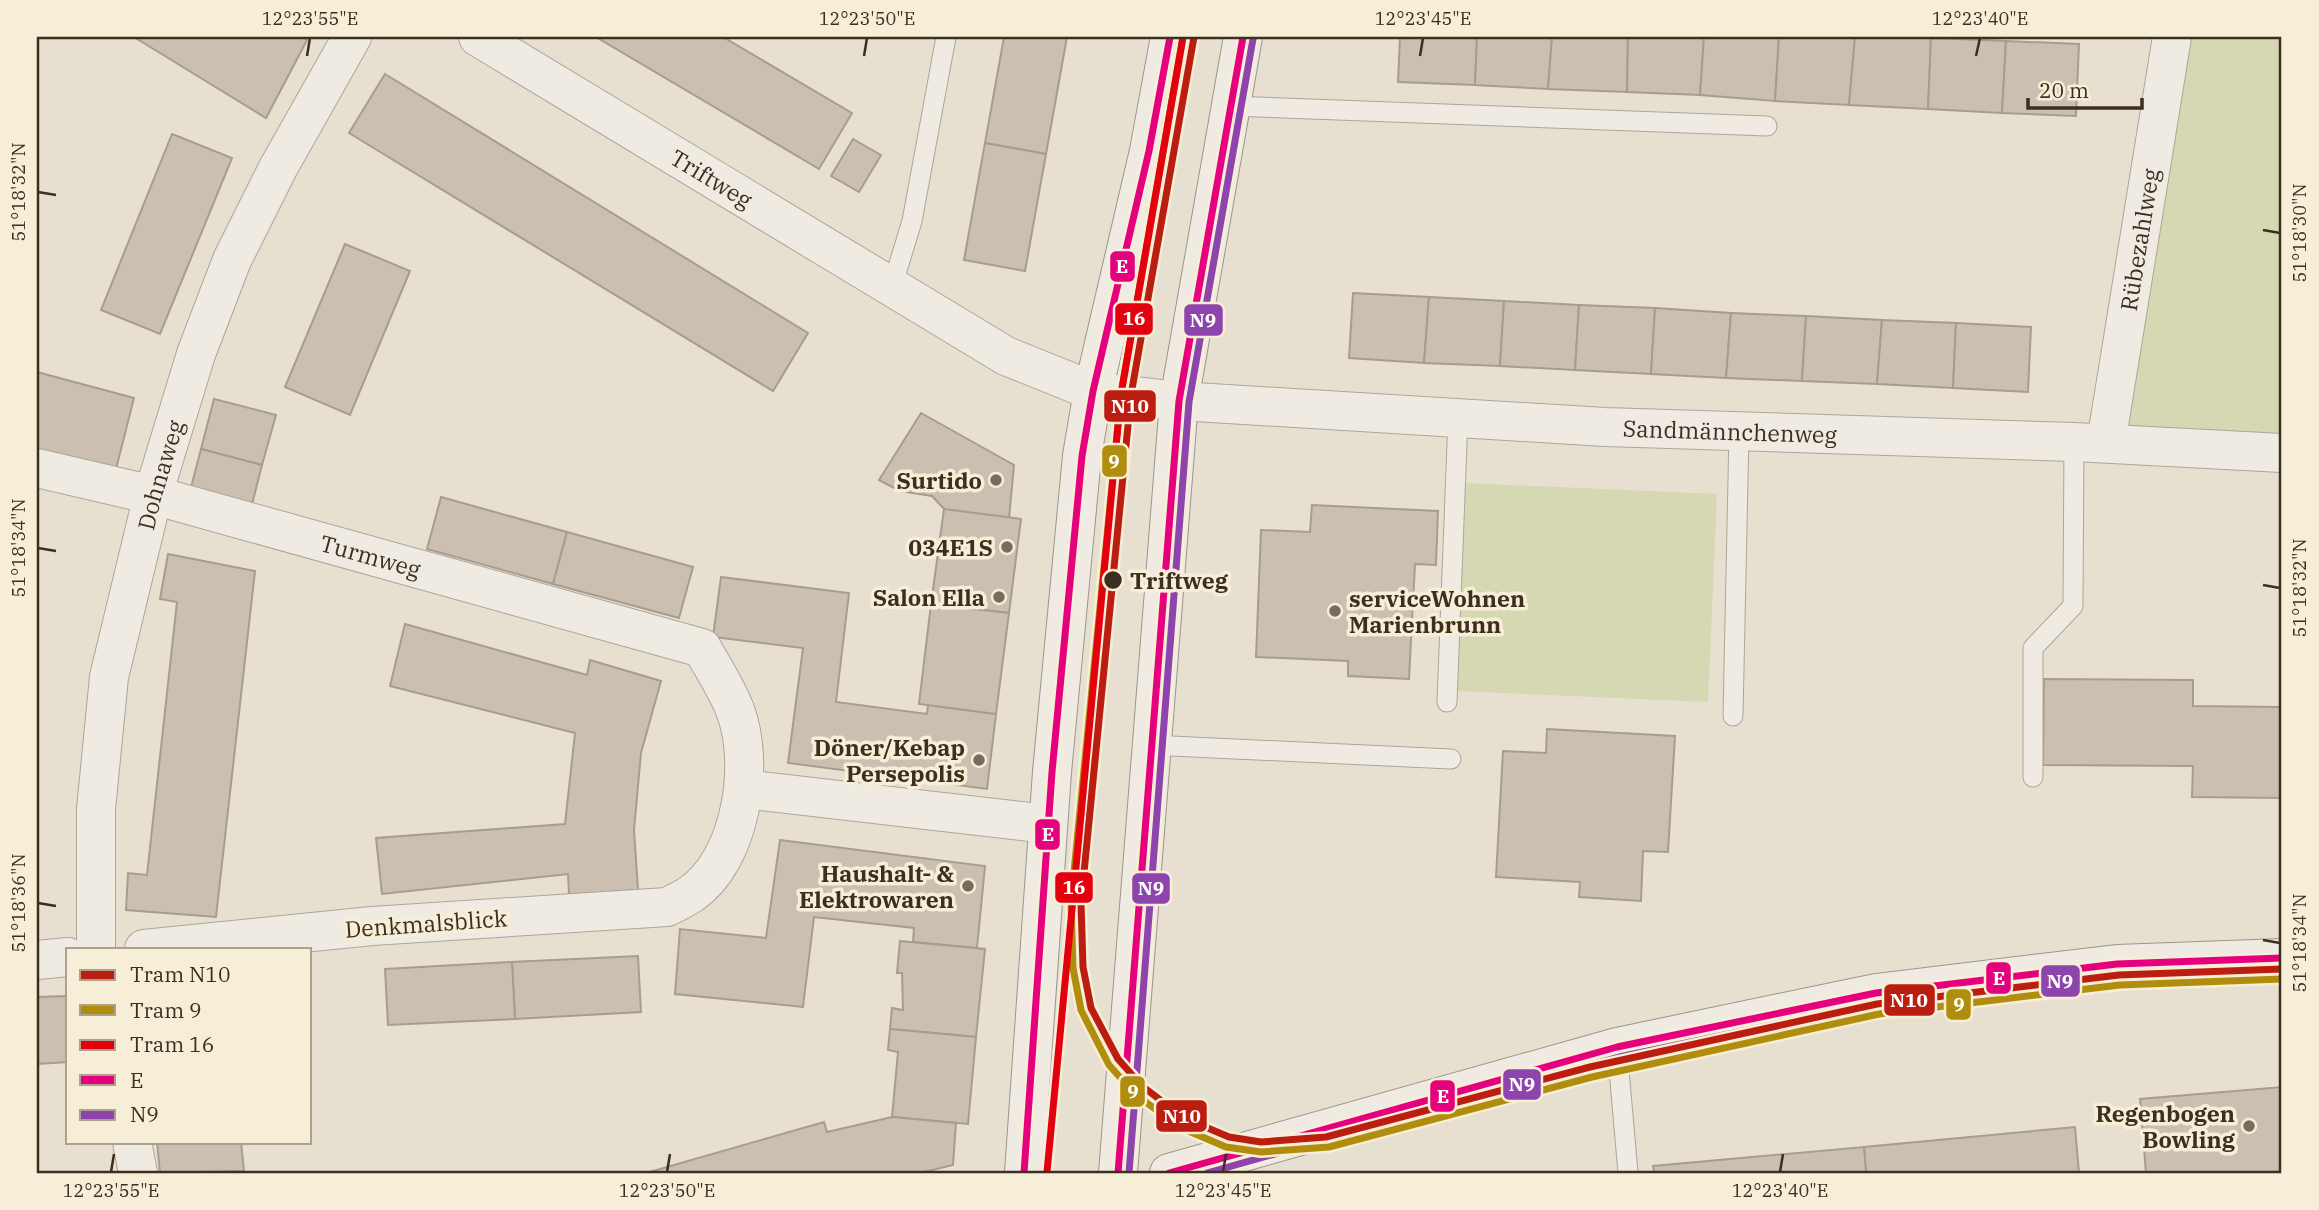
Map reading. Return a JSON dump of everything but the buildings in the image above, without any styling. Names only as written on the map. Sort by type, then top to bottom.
[{"type":"street","name":"Dohnaweg","points":[[96,948],[96,809],[109,677],[153,495],[196,354],[232,260],[278,168],[352,37]]},
{"type":"street","name":"Triftweg","points":[[478,37],[1006,355],[1093,391],[1180,401]]},
{"type":"street","points":[[1024,1173],[1048,824],[1082,456],[1093,391],[1123,269],[1170,37]]},
{"type":"street","points":[[1118,1173],[1150,744],[1180,401],[1244,37]]},
{"type":"street","name":"Rübezahlweg","points":[[2090,443],[2172,37]]},
{"type":"street","name":"Sandmännchenweg","points":[[1180,401],[1739,432],[2090,443],[2282,453]]},
{"type":"street","name":"Turmweg","points":[[37,468],[153,495],[702,648],[736,710],[746,755],[744,789]]},
{"type":"street","points":[[744,789],[1048,824]]},
{"type":"street","name":"Denkmalsblick","points":[[154,948],[372,926],[667,907],[693,893],[717,866],[729,843],[744,789]]},
{"type":"street","points":[[37,960],[66,957]]},
{"type":"street","points":[[1169,1173],[1617,1047],[1876,993],[2117,964],[2282,958]]},
{"type":"street","points":[[132,1144],[138,1173]]},
{"type":"lane","points":[[892,287],[912,221],[946,37]]},
{"type":"lane","points":[[1231,106],[1767,126]]},
{"type":"lane","points":[[1447,702],[1458,418]]},
{"type":"lane","points":[[1733,716],[1739,432]]},
{"type":"lane","points":[[2033,778],[2033,648],[2073,606],[2090,443]]},
{"type":"lane","points":[[1150,744],[1451,759]]},
{"type":"lane","points":[[1617,1047],[1628,1173]]},
{"type":"green space","points":[[2172,37],[2282,37],[2282,453],[2106,443]]},
{"type":"green space","points":[[1465,483],[1717,494],[1708,702],[1456,691]]},
{"type":"tram line","name":"9","points":[[1183,37],[1121,394],[1071,902],[1073,968],[1081,1010],[1109,1065],[1135,1094],[1179,1127],[1226,1147],[1261,1152],[1329,1147],[1592,1077],[1879,1014],[2120,985],[2282,979]]},
{"type":"tram line","name":"16","points":[[1047,1172],[1121,394],[1183,37]]},
{"type":"tram line","name":"N10","points":[[1194,37],[1131,395],[1081,903],[1083,967],[1091,1008],[1118,1059],[1142,1086],[1184,1118],[1229,1137],[1261,1142],[1326,1137],[1590,1067],[1877,1004],[2119,975],[2282,969]]},
{"type":"transit line","name":"E","points":[[1024,1173],[1052,772],[1082,456],[1093,391],[1149,151],[1170,37]]},
{"type":"transit line","name":"E","points":[[1118,1173],[1179,401],[1243,37]]},
{"type":"transit line","name":"N9","points":[[1129,1173],[1189,402],[1253,39]]},
{"type":"transit line","name":"E","points":[[1169,1173],[1617,1047],[1876,993],[2117,964],[2282,958]]},
{"type":"transit line","name":"N9","points":[[1207,1173],[1619,1057],[1878,1003],[2118,974],[2282,968]]},
{"type":"place","name":"Surtido","points":[[996,480]]},
{"type":"place","name":"034E1S","points":[[1007,547]]},
{"type":"place","name":"Triftweg","points":[[1113,580]]},
{"type":"place","name":"Salon Ella","points":[[999,597]]},
{"type":"place","name":"serviceWohnen Marienbrunn","points":[[1335,611]]},
{"type":"place","name":"Döner/Kebap Persepolis","points":[[979,760]]},
{"type":"place","name":"Haushalt- & Elektrowaren","points":[[968,886]]},
{"type":"place","name":"Regenbogen Bowling","points":[[2249,1126]]}]
